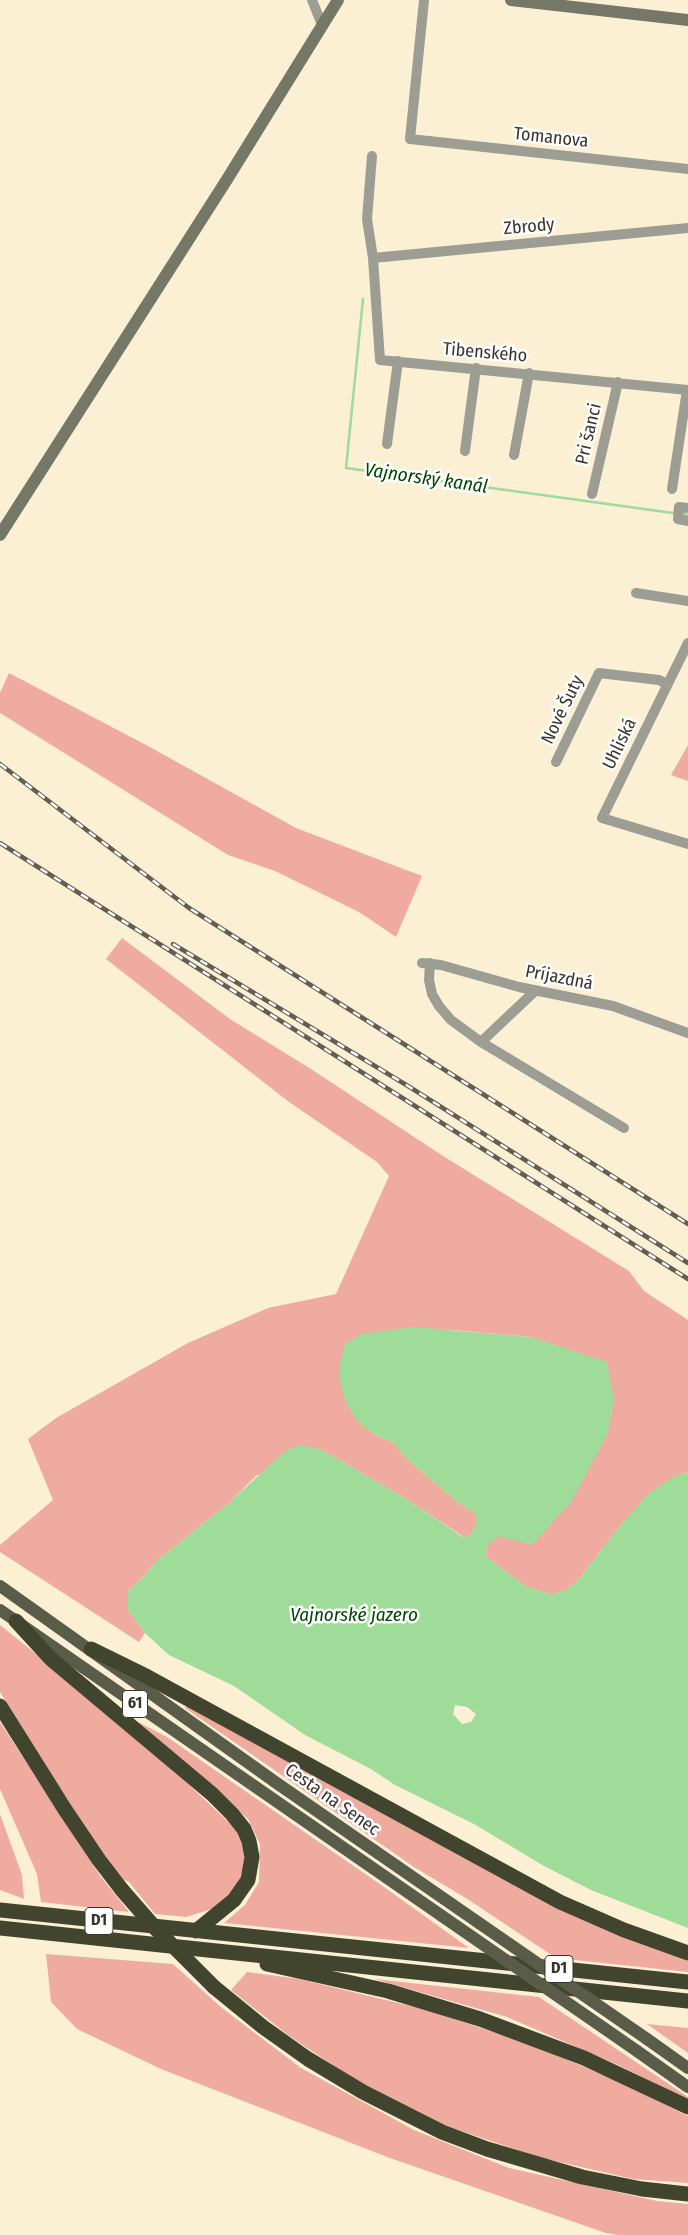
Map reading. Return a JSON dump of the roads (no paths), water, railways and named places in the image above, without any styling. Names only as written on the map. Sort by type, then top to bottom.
[{"type":"highway","points":[[16,1621],[51,1659],[212,1794],[244,1829],[249,1841],[252,1857],[248,1880],[234,1900],[196,1931]]},
{"type":"highway","points":[[91,1649],[146,1676],[560,1902],[631,1933],[688,1953]]},
{"type":"highway","points":[[0,1706],[99,1860],[122,1890],[156,1929],[214,1987],[270,2033],[308,2060],[363,2092],[442,2132],[487,2149],[582,2177],[642,2189],[688,2194]]},
{"type":"highway","name":"D1","points":[[0,1910],[688,1982]]},
{"type":"highway","name":"D1","points":[[0,1928],[688,2001]]},
{"type":"highway","points":[[203,1949],[388,1991],[455,2010],[558,2047],[688,2107]]},
{"type":"main road","points":[[0,535],[226,181],[338,0]]},
{"type":"main road","points":[[511,0],[688,20]]},
{"type":"main road","name":"Cesta na Senec","points":[[0,1586],[278,1784],[688,2068]]},
{"type":"main road","name":"Cesta na Senec","points":[[0,1610],[688,2087]]},
{"type":"street","points":[[312,0],[322,25]]},
{"type":"street","name":"Tomanova","points":[[424,0],[410,139],[688,169]]},
{"type":"street","points":[[372,156],[367,219],[373,258]]},
{"type":"street","name":"Zbrody","points":[[373,258],[688,228]]},
{"type":"street","name":"Tibenského","points":[[373,258],[380,360],[529,373],[688,390]]},
{"type":"street","points":[[387,444],[398,361]]},
{"type":"street","points":[[465,451],[476,368]]},
{"type":"street","points":[[514,455],[529,373]]},
{"type":"street","name":"Pri šanci","points":[[592,494],[618,382]]},
{"type":"street","points":[[672,489],[688,390]]},
{"type":"street","points":[[688,508],[680,507],[678,519],[688,521]]},
{"type":"street","points":[[636,593],[688,601]]},
{"type":"street","name":"Uhliská","points":[[688,643],[683,665],[667,684],[602,818],[688,844]]},
{"type":"street","name":"Nové Šuty","points":[[556,762],[599,672],[660,680],[667,684]]},
{"type":"street","name":"Príjazdná","points":[[481,1042],[451,1020],[439,1006],[432,994],[426,963],[535,991],[613,1006],[688,1033]]},
{"type":"street","points":[[535,991],[481,1042],[624,1128]]},
{"type":"water","name":"Vajnorské jazero","points":[[413,1327],[531,1337],[607,1362],[614,1400],[608,1433],[571,1502],[532,1545],[499,1536],[488,1544],[485,1556],[525,1586],[552,1595],[576,1583],[623,1522],[650,1492],[675,1476],[688,1472],[688,1928],[591,1890],[544,1866],[474,1824],[395,1785],[371,1769],[305,1735],[234,1686],[169,1655],[145,1633],[128,1610],[128,1591],[159,1559],[230,1502],[285,1451],[299,1445],[320,1449],[403,1497],[463,1537],[470,1535],[475,1527],[475,1513],[455,1500],[406,1458],[394,1443],[372,1433],[357,1421],[345,1401],[340,1380],[340,1362],[345,1344],[361,1334]],"holes":[[[455,1705],[467,1707],[476,1714],[471,1722],[462,1724],[453,1714]]]},
{"type":"waterway","name":"Vajnorský kanál","points":[[363,299],[346,468],[673,513]]},
{"type":"waterway","name":"Vajnorský kanál","points":[[684,514],[688,515]]},
{"type":"railway","points":[[0,764],[189,908],[688,1224]]},
{"type":"railway","points":[[0,843],[688,1279]]},
{"type":"railway","points":[[173,944],[408,1086],[688,1263]]}]
